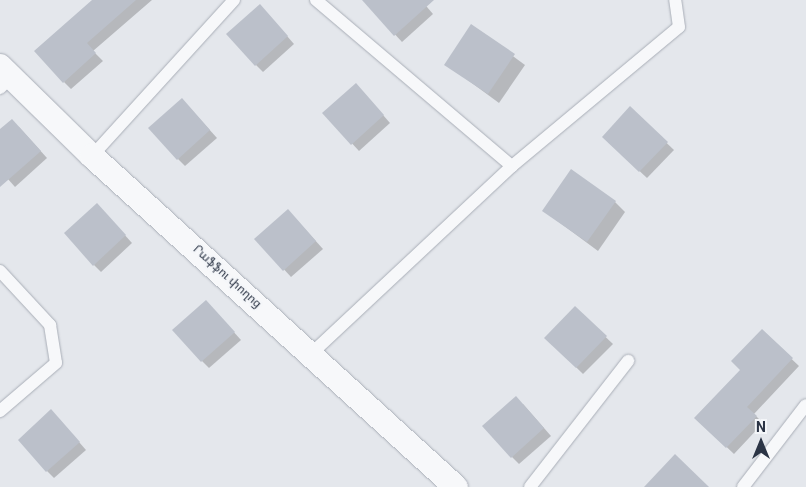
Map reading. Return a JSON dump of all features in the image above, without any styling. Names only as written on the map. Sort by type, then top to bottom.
[{"type":"street","name":"Րաֆֆու փողոց","points":[[4,77],[312,354],[456,487]]},
{"type":"lane","points":[[92,156],[234,0]]},
{"type":"lane","points":[[316,0],[512,166]]},
{"type":"lane","points":[[312,354],[512,166],[679,27],[675,0]]},
{"type":"lane","points":[[0,271],[50,324],[56,363],[0,411]]},
{"type":"lane","points":[[530,487],[628,361]]},
{"type":"lane","points":[[743,487],[806,405]]},
{"type":"building","points":[[92,0],[136,0],[87,43],[96,53],[63,83],[34,51]]},
{"type":"building","points":[[362,0],[434,0],[394,36]]},
{"type":"building","points":[[260,4],[288,36],[255,66],[226,34]]},
{"type":"building","points":[[471,24],[515,54],[488,94],[444,65]]},
{"type":"building","points":[[356,83],[384,115],[351,145],[322,113]]},
{"type":"building","points":[[182,98],[210,130],[177,160],[148,128]]},
{"type":"building","points":[[630,106],[668,142],[639,172],[602,137]]},
{"type":"building","points":[[12,119],[41,151],[0,187],[0,129]]},
{"type":"building","points":[[571,169],[616,201],[587,242],[542,211]]},
{"type":"building","points":[[97,203],[126,235],[93,266],[64,233]]},
{"type":"building","points":[[288,209],[316,241],[283,271],[254,239]]},
{"type":"building","points":[[206,300],[235,332],[201,362],[172,330]]},
{"type":"building","points":[[575,306],[607,336],[576,368],[544,338]]},
{"type":"building","points":[[762,329],[793,358],[747,407],[757,416],[726,448],[694,418],[740,370],[731,361]]},
{"type":"building","points":[[516,396],[544,428],[511,458],[482,426]]},
{"type":"building","points":[[51,409],[80,442],[46,472],[18,440]]},
{"type":"building","points":[[675,454],[709,487],[644,487]]}]
